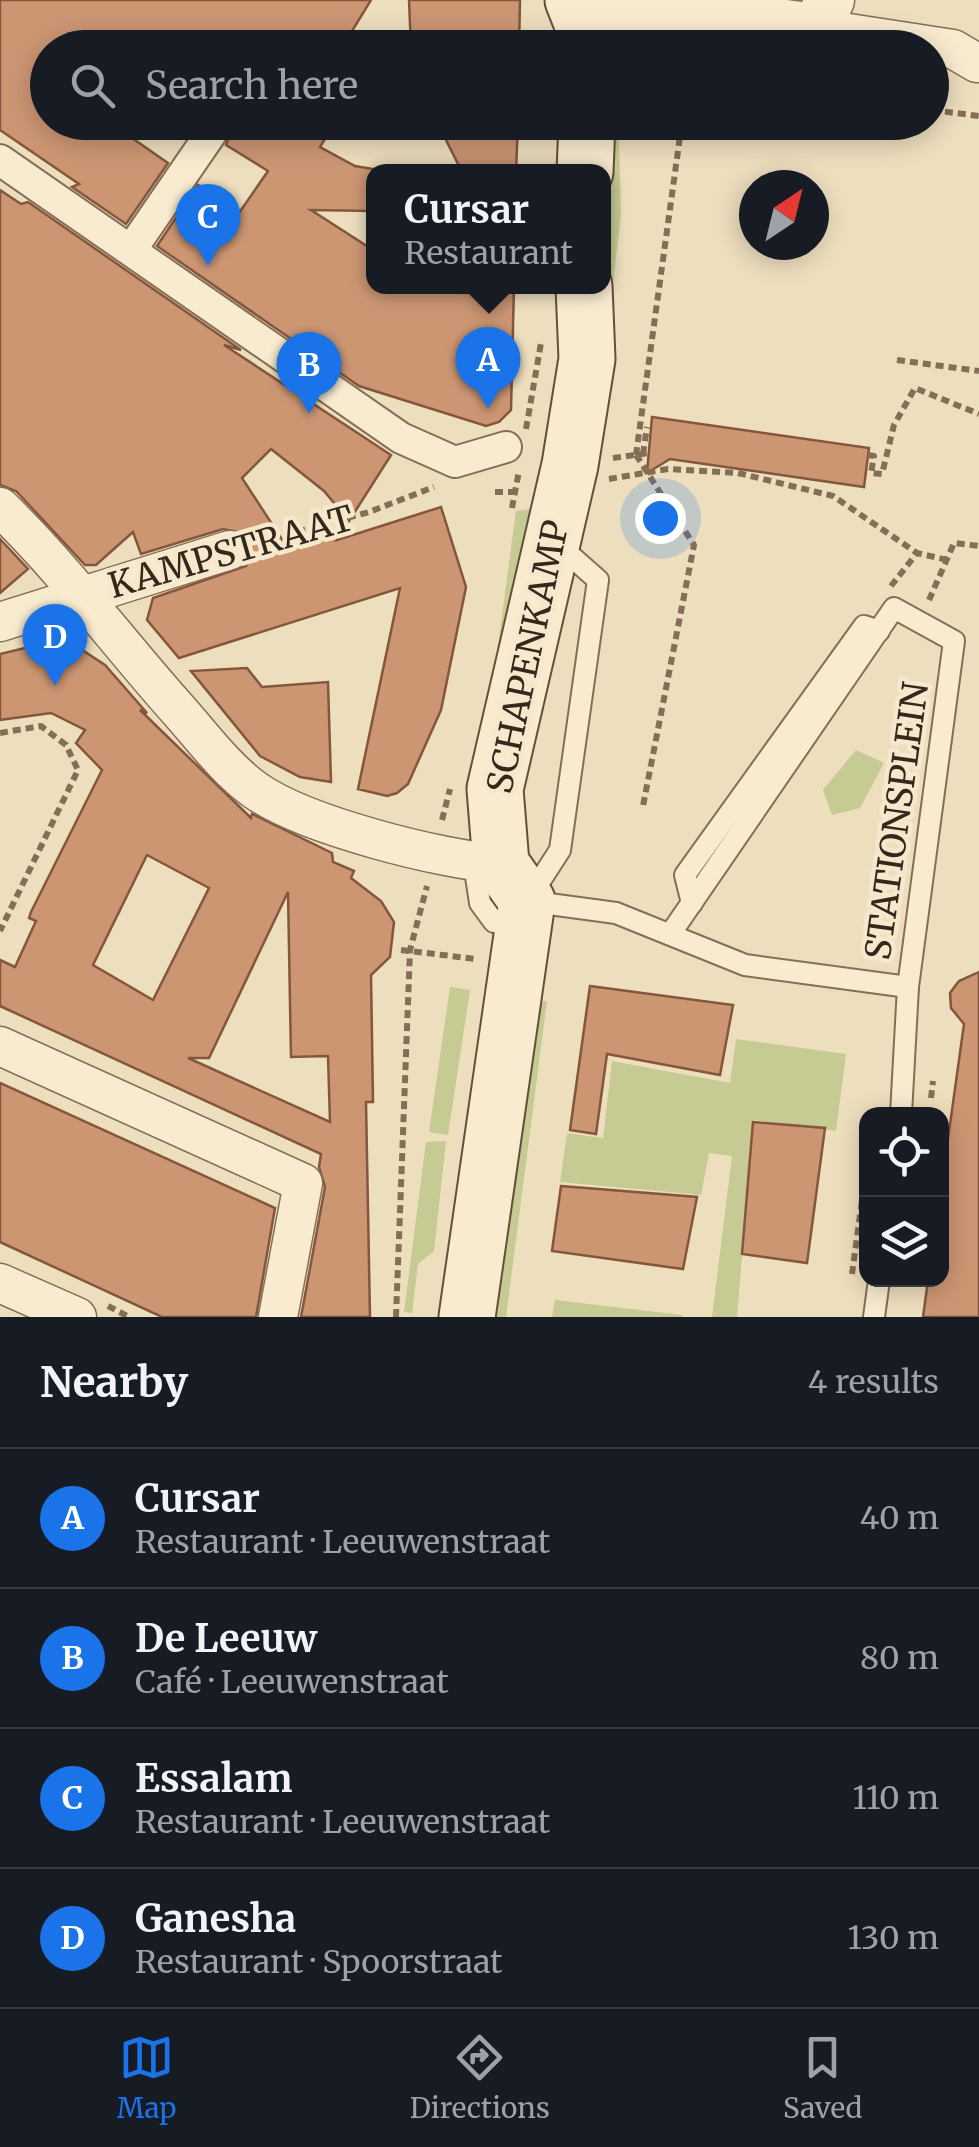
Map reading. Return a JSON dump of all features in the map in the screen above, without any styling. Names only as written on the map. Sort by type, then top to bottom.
[{"type":"main road","name":"SCHAPENKAMP","points":[[467,1317],[515,891],[473,784],[530,530],[570,465],[587,359],[584,294]]},
{"type":"street","points":[[582,21],[662,8],[822,14],[884,30]]},
{"type":"street","points":[[949,47],[976,63]]},
{"type":"street","points":[[131,250],[207,140]]},
{"type":"street","points":[[0,160],[402,438],[455,462],[517,455]]},
{"type":"street","points":[[0,507],[85,596],[112,636],[222,760],[256,790],[290,808],[434,856],[515,891]]},
{"type":"street","name":"KAMPSTRAAT","points":[[0,622],[230,550]]},
{"type":"street","points":[[0,1046],[303,1183],[278,1317]]},
{"type":"street","points":[[0,1282],[76,1317]]},
{"type":"lane","points":[[515,891],[560,850],[598,580],[530,530]]},
{"type":"lane","name":"STATIONSPLEIN","points":[[515,891],[616,913],[745,966],[908,986],[954,641],[894,608],[671,933]]},
{"type":"lane","points":[[901,1107],[908,986]]},
{"type":"lane","points":[[874,1317],[878,1287]]},
{"type":"path","points":[[949,112],[979,116]]},
{"type":"path","points":[[644,806],[694,544],[642,464],[680,140]]},
{"type":"path","name":"SCHAPENKAMP","points":[[530,530],[517,455],[543,328]]},
{"type":"path","points":[[897,360],[979,371]]},
{"type":"path","points":[[868,456],[874,456],[871,472],[882,474],[894,426],[914,388],[979,414]]},
{"type":"path","points":[[643,454],[647,427]]},
{"type":"path","points":[[647,473],[738,473],[833,496],[917,553]]},
{"type":"path","name":"KAMPSTRAAT","points":[[230,550],[369,512],[442,484]]},
{"type":"path","points":[[918,619],[954,543],[979,546]]},
{"type":"path","points":[[0,733],[42,726],[66,745],[78,770],[0,931]]},
{"type":"path","name":"SCHAPENKAMP","points":[[396,1317],[410,950],[434,856],[473,784]]},
{"type":"path","points":[[401,950],[410,950]]},
{"type":"path","points":[[852,1280],[863,1197]]},
{"type":"green space","points":[[609,140],[619,140],[621,216],[601,381],[604,294],[611,294]]},
{"type":"green space","points":[[538,508],[481,774],[516,511]]},
{"type":"green space","points":[[856,750],[884,763],[860,808],[832,815],[823,790]]},
{"type":"green space","points":[[450,987],[470,990],[448,1135],[429,1132]]},
{"type":"green space","points":[[529,1000],[547,1001],[506,1317],[484,1317]]},
{"type":"green space","points":[[736,1039],[846,1054],[836,1131],[753,1120],[737,1317],[712,1317],[732,1156],[709,1153],[701,1195],[560,1182],[567,1133],[603,1138],[612,1061],[730,1083]]},
{"type":"green space","points":[[446,1141],[434,1251],[418,1264],[412,1313],[404,1312],[426,1142]]},
{"type":"green space","points":[[555,1300],[682,1315],[682,1317],[552,1317]]},
{"type":"building","points":[[0,0],[371,0],[353,30],[30,30],[30,140],[135,140],[168,163],[126,224],[72,187],[79,184],[0,130]]},
{"type":"building","points":[[409,0],[520,0],[519,30],[410,30]]},
{"type":"building","points":[[228,140],[324,140],[320,147],[366,168],[366,211],[311,210],[366,245],[366,294],[514,294],[511,410],[499,422],[486,426],[359,386],[157,246],[198,185],[239,213],[268,171],[226,145]]},
{"type":"building","points":[[446,140],[517,140],[516,164],[458,164]]},
{"type":"building","points":[[0,190],[21,204],[28,202],[241,350],[224,345],[391,455],[349,521],[324,491],[271,449],[242,478],[287,547],[344,529],[337,540],[441,507],[466,587],[441,710],[408,784],[397,793],[387,796],[358,789],[400,588],[179,658],[147,620],[153,598],[246,566],[252,554],[246,534],[223,529],[141,554],[133,532],[96,565],[85,565],[16,491],[0,485]]},
{"type":"building","points":[[652,417],[869,448],[864,487],[670,459],[647,473]]},
{"type":"building","points":[[0,539],[28,569],[0,593]]},
{"type":"building","points":[[58,640],[73,644],[105,665],[147,713],[140,710],[251,818],[252,814],[332,853],[333,862],[354,871],[351,878],[381,901],[394,922],[390,957],[371,975],[373,1102],[366,1102],[370,1317],[301,1317],[325,1187],[319,1167],[321,1154],[0,1006],[0,960],[15,967],[36,921],[29,918],[31,912],[102,770],[76,743],[85,730],[51,713],[0,720],[0,654]],"holes":[[[147,855],[209,888],[153,1000],[93,965]],[[288,892],[291,1057],[328,1056],[330,1122],[188,1058],[209,1058]]]},
{"type":"building","points":[[247,668],[262,687],[328,682],[331,782],[300,777],[260,756],[191,671]]},
{"type":"building","points":[[979,972],[979,1317],[923,1317],[927,1287],[949,1287],[949,1132],[964,1024],[951,1008],[950,993],[959,981]]},
{"type":"building","points":[[590,986],[733,1005],[720,1075],[607,1054],[596,1134],[570,1130]]},
{"type":"building","points":[[0,1083],[275,1208],[256,1317],[162,1317],[0,1242]]},
{"type":"building","points":[[753,1122],[825,1128],[807,1263],[742,1254]]},
{"type":"building","points":[[561,1186],[697,1197],[683,1269],[552,1251]]},
{"type":"place","name":"Essalam","points":[[208,266]]},
{"type":"place","name":"Cursar","points":[[488,409]]},
{"type":"place","name":"De Leeuw","points":[[309,414]]},
{"type":"place","name":"Ganesha","points":[[55,686]]}]
